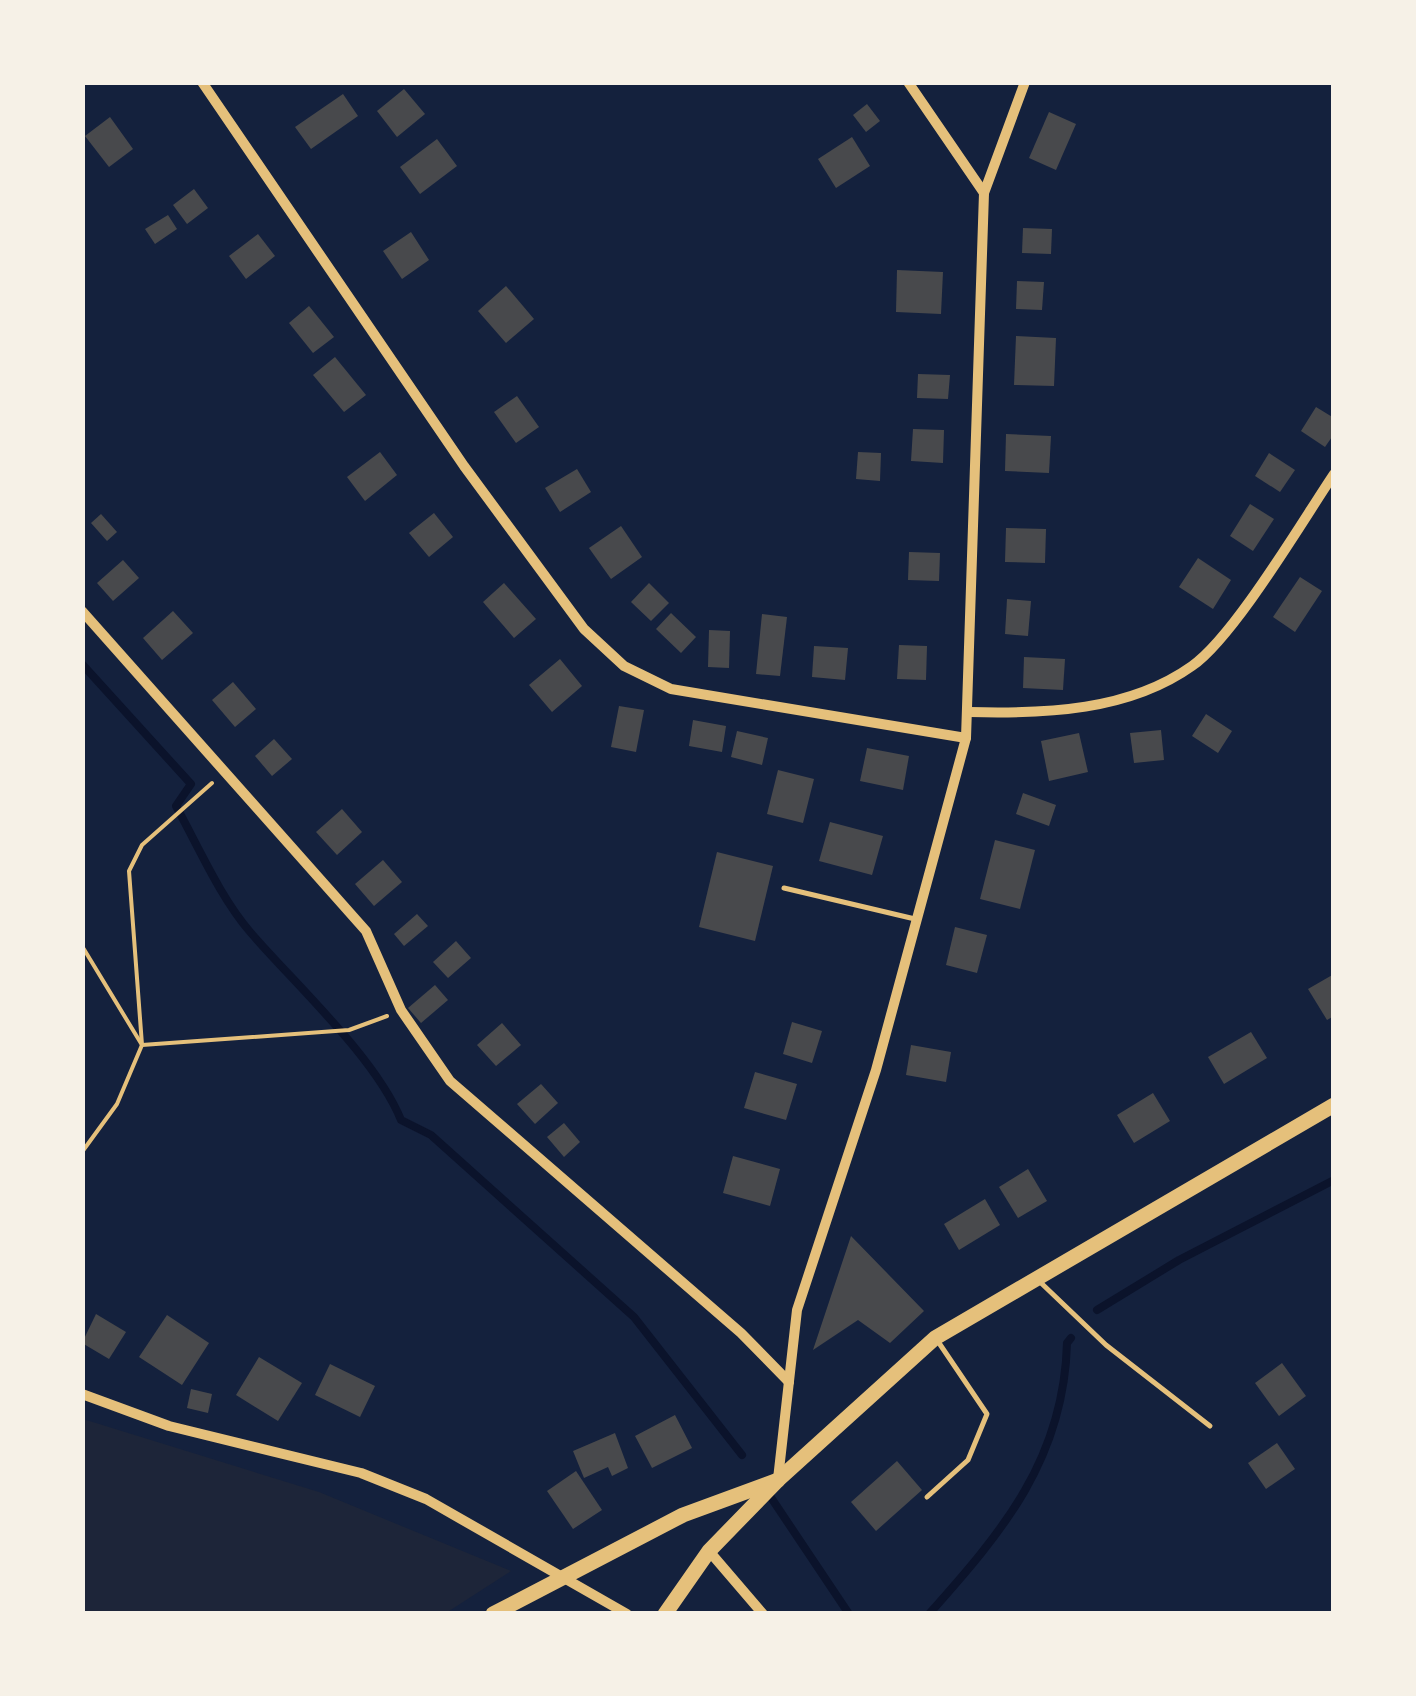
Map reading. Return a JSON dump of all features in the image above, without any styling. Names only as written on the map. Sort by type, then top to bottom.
[{"type":"main road","points":[[665,1614],[708,1551],[778,1480],[935,1338],[1334,1105]]},
{"type":"main road","points":[[494,1614],[683,1515],[778,1480]]},
{"type":"street","points":[[202,82],[464,466],[604,652],[645,679],[671,688],[966,738]]},
{"type":"street","points":[[908,82],[984,194]]},
{"type":"street","points":[[778,1480],[798,1310],[876,1070],[966,738],[970,712],[984,194],[1025,82]]},
{"type":"street","points":[[970,712],[1023,711],[1133,698],[1196,664],[1224,632],[1334,474]]},
{"type":"street","points":[[82,611],[366,931],[401,1010],[450,1081],[741,1333],[789,1382]]},
{"type":"street","points":[[82,1394],[168,1426],[361,1473],[426,1499],[627,1614]]},
{"type":"street","points":[[708,1551],[763,1614]]},
{"type":"lane","points":[[784,888],[915,919]]},
{"type":"lane","points":[[1037,1279],[1106,1345],[1210,1426]]},
{"type":"lane","points":[[927,1497],[968,1460],[987,1414],[935,1338]]},
{"type":"path","points":[[82,1152],[116,1104],[142,1045],[129,871],[142,845],[224,771]]},
{"type":"path","points":[[82,946],[142,1045]]},
{"type":"path","points":[[142,1045],[350,1030],[401,1010]]},
{"type":"shaded area","points":[[83,1419],[319,1492],[511,1571],[446,1613],[83,1613]]},
{"type":"building","points":[[404,89],[425,114],[397,137],[377,111]]},
{"type":"building","points":[[343,94],[358,116],[311,149],[295,127]]},
{"type":"building","points":[[867,104],[880,121],[866,132],[853,115]]},
{"type":"building","points":[[1049,112],[1076,124],[1056,170],[1029,158]]},
{"type":"building","points":[[110,117],[133,149],[109,167],[85,136]]},
{"type":"building","points":[[852,137],[870,166],[836,188],[818,159]]},
{"type":"building","points":[[437,139],[457,166],[420,194],[400,167]]},
{"type":"building","points":[[194,189],[208,208],[187,224],[173,205]]},
{"type":"building","points":[[168,215],[177,229],[155,244],[145,229]]},
{"type":"building","points":[[1023,228],[1052,229],[1051,254],[1022,253]]},
{"type":"building","points":[[411,232],[429,260],[402,279],[383,251]]},
{"type":"building","points":[[258,234],[275,256],[246,279],[229,256]]},
{"type":"building","points":[[897,270],[943,272],[941,314],[896,312]]},
{"type":"building","points":[[1017,281],[1044,282],[1042,310],[1016,309]]},
{"type":"building","points":[[506,286],[534,319],[506,343],[478,311]]},
{"type":"building","points":[[309,306],[334,337],[313,353],[289,323]]},
{"type":"building","points":[[1016,336],[1056,338],[1054,386],[1014,385]]},
{"type":"building","points":[[335,357],[366,395],[344,412],[313,375]]},
{"type":"building","points":[[918,374],[950,375],[948,399],[917,398]]},
{"type":"building","points":[[517,396],[539,427],[516,443],[494,412]]},
{"type":"building","points":[[1316,407],[1334,418],[1334,434],[1325,447],[1301,431]]},
{"type":"building","points":[[913,429],[944,430],[943,463],[911,461]]},
{"type":"building","points":[[1006,434],[1051,436],[1049,473],[1005,471]]},
{"type":"building","points":[[380,452],[397,475],[365,501],[347,477]]},
{"type":"building","points":[[858,452],[881,453],[880,481],[856,479]]},
{"type":"building","points":[[1269,453],[1295,470],[1280,492],[1255,476]]},
{"type":"building","points":[[577,469],[591,492],[560,512],[545,488]]},
{"type":"building","points":[[1250,504],[1274,519],[1253,551],[1230,536]]},
{"type":"building","points":[[434,513],[453,537],[429,557],[409,533]]},
{"type":"building","points":[[101,514],[117,532],[107,541],[91,523]]},
{"type":"building","points":[[621,526],[642,557],[611,579],[589,548]]},
{"type":"building","points":[[1006,528],[1046,529],[1045,563],[1005,562]]},
{"type":"building","points":[[909,552],[940,553],[939,581],[908,580]]},
{"type":"building","points":[[1198,558],[1231,580],[1213,609],[1179,587]]},
{"type":"building","points":[[123,560],[139,578],[113,601],[97,583]]},
{"type":"building","points":[[1300,577],[1322,591],[1295,632],[1273,617]]},
{"type":"building","points":[[504,583],[536,619],[514,638],[483,602]]},
{"type":"building","points":[[649,583],[669,603],[651,621],[631,602]]},
{"type":"building","points":[[1007,599],[1031,601],[1028,636],[1005,634]]},
{"type":"building","points":[[173,611],[193,633],[162,660],[143,638]]},
{"type":"building","points":[[671,613],[696,637],[681,653],[656,629]]},
{"type":"building","points":[[762,614],[787,617],[780,676],[756,674]]},
{"type":"building","points":[[709,630],[730,631],[729,668],[708,667]]},
{"type":"building","points":[[899,645],[927,646],[926,680],[897,679]]},
{"type":"building","points":[[814,646],[848,648],[845,680],[812,677]]},
{"type":"building","points":[[1024,657],[1065,659],[1063,690],[1023,688]]},
{"type":"building","points":[[560,659],[582,686],[552,712],[529,685]]},
{"type":"building","points":[[233,682],[256,709],[235,727],[212,700]]},
{"type":"building","points":[[619,706],[644,710],[636,752],[611,747]]},
{"type":"building","points":[[1206,714],[1232,731],[1218,753],[1192,736]]},
{"type":"building","points":[[693,720],[726,726],[722,752],[689,746]]},
{"type":"building","points":[[1161,730],[1164,760],[1134,763],[1130,733]]},
{"type":"building","points":[[737,731],[768,738],[762,765],[731,757]]},
{"type":"building","points":[[1079,733],[1088,772],[1049,781],[1041,741]]},
{"type":"building","points":[[274,739],[292,759],[272,776],[255,756]]},
{"type":"building","points":[[867,748],[909,756],[903,790],[860,781]]},
{"type":"building","points":[[778,770],[814,779],[803,823],[767,814]]},
{"type":"building","points":[[1023,793],[1056,805],[1049,826],[1016,814]]},
{"type":"building","points":[[342,809],[362,832],[337,855],[316,832]]},
{"type":"building","points":[[830,822],[883,836],[872,875],[819,861]]},
{"type":"building","points":[[995,840],[1035,850],[1020,909],[980,899]]},
{"type":"building","points":[[717,852],[773,866],[755,941],[699,927]]},
{"type":"building","points":[[383,860],[402,882],[374,906],[355,884]]},
{"type":"building","points":[[417,914],[428,926],[404,946],[394,934]]},
{"type":"building","points":[[955,927],[987,935],[977,973],[946,965]]},
{"type":"building","points":[[456,941],[471,958],[448,978],[433,962]]},
{"type":"building","points":[[1334,974],[1334,1016],[1327,1020],[1308,989]]},
{"type":"building","points":[[435,985],[448,1000],[421,1023],[408,1008]]},
{"type":"building","points":[[792,1022],[822,1031],[812,1063],[783,1054]]},
{"type":"building","points":[[502,1023],[521,1045],[496,1066],[477,1045]]},
{"type":"building","points":[[1251,1032],[1267,1058],[1224,1084],[1208,1057]]},
{"type":"building","points":[[911,1045],[951,1052],[946,1082],[906,1075]]},
{"type":"building","points":[[755,1072],[797,1084],[786,1120],[744,1108]]},
{"type":"building","points":[[541,1084],[558,1103],[535,1124],[517,1104]]},
{"type":"building","points":[[1153,1093],[1170,1121],[1134,1143],[1117,1115]]},
{"type":"building","points":[[564,1123],[580,1142],[564,1157],[547,1137]]},
{"type":"building","points":[[733,1156],[780,1169],[770,1206],[723,1193]]},
{"type":"building","points":[[1028,1169],[1047,1201],[1018,1218],[999,1187]]},
{"type":"building","points":[[985,1199],[1000,1225],[959,1250],[944,1224]]},
{"type":"building","points":[[851,1236],[924,1311],[890,1343],[858,1320],[813,1350]]},
{"type":"building","points":[[96,1314],[126,1332],[109,1359],[82,1343]]},
{"type":"building","points":[[167,1315],[209,1343],[182,1385],[139,1357]]},
{"type":"building","points":[[259,1357],[302,1383],[278,1421],[236,1395]]},
{"type":"building","points":[[1282,1363],[1306,1396],[1279,1416],[1255,1383]]},
{"type":"building","points":[[330,1364],[375,1386],[360,1417],[315,1395]]},
{"type":"building","points":[[191,1389],[212,1394],[208,1413],[187,1408]]},
{"type":"building","points":[[675,1415],[692,1448],[652,1468],[635,1436]]},
{"type":"building","points":[[615,1433],[628,1468],[612,1476],[608,1467],[584,1478],[573,1451]]},
{"type":"building","points":[[1277,1443],[1295,1469],[1266,1489],[1248,1463]]},
{"type":"building","points":[[897,1461],[922,1490],[876,1531],[851,1502]]},
{"type":"building","points":[[576,1471],[602,1510],[573,1529],[547,1491]]},
{"type":"waterway","points":[[82,664],[191,784],[176,806],[229,904],[354,1047],[401,1120],[431,1135],[634,1317],[742,1455]]},
{"type":"waterway","points":[[1097,1310],[1179,1260],[1334,1180]]},
{"type":"waterway","points":[[929,1614],[1004,1522],[1042,1458],[1055,1423],[1067,1343],[1071,1338]]},
{"type":"waterway","points":[[768,1493],[849,1614]]}]
